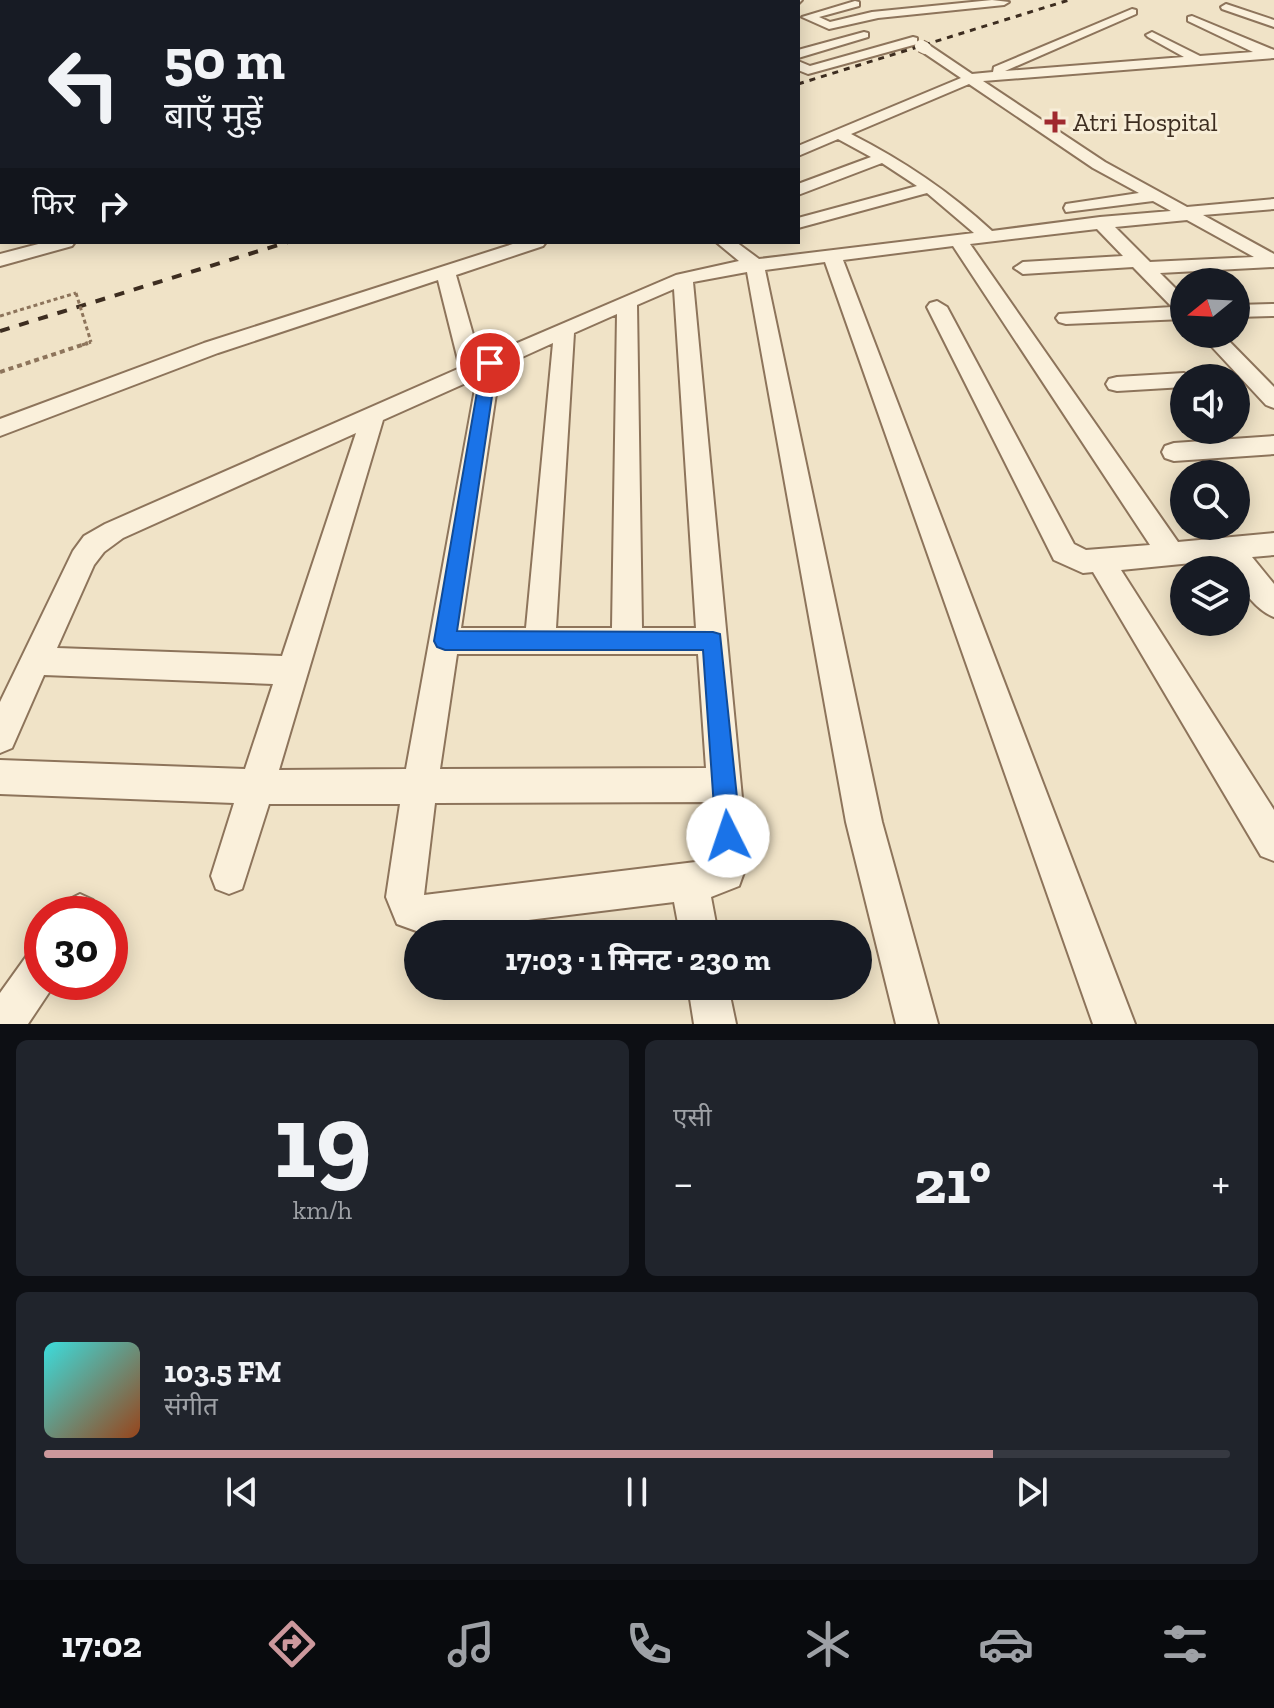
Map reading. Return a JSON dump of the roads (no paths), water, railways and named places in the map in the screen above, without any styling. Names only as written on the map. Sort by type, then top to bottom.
[{"type":"street","points":[[1015,11],[1002,1],[873,16],[829,26],[808,17],[852,2],[873,16],[913,41],[974,75],[1099,165],[1274,261]]},
{"type":"street","points":[[1226,7],[1274,24]]},
{"type":"street","points":[[944,8],[961,18],[945,22]]},
{"type":"street","points":[[800,150],[974,75],[1132,12]]},
{"type":"street","points":[[1192,19],[1272,54]]},
{"type":"street","points":[[800,61],[877,31]]},
{"type":"street","points":[[1152,35],[1198,60]]},
{"type":"street","points":[[800,64],[808,70],[913,41]]},
{"type":"street","points":[[974,75],[1272,54]]},
{"type":"street","points":[[839,134],[885,157],[931,187],[981,230],[1100,222],[1274,204]]},
{"type":"street","points":[[800,189],[885,157]]},
{"type":"street","points":[[800,222],[931,187]]},
{"type":"street","points":[[0,737],[83,559],[94,544],[114,531],[683,279],[721,269],[959,242],[981,230],[1041,212],[1154,196]]},
{"type":"street","points":[[1100,222],[1170,295]]},
{"type":"street","points":[[959,242],[1171,554]]},
{"type":"street","points":[[0,260],[59,244]]},
{"type":"street","points":[[0,428],[211,348],[531,244]]},
{"type":"street","points":[[729,244],[755,265],[864,822],[917,1024]]},
{"type":"street","points":[[833,258],[1114,1024]]},
{"type":"street","points":[[1023,268],[1274,261]]},
{"type":"street","points":[[446,273],[481,367],[445,641],[405,897],[410,911],[422,914],[715,878],[726,873],[730,861],[683,279]]},
{"type":"street","points":[[627,302],[627,643]]},
{"type":"street","points":[[937,307],[1064,552],[1083,562],[1274,544]]},
{"type":"street","points":[[1250,311],[1274,310]]},
{"type":"street","points":[[1066,318],[1170,312]]},
{"type":"street","points":[[540,642],[564,330]]},
{"type":"street","points":[[1228,348],[1263,376],[1274,400]]},
{"type":"street","points":[[1117,384],[1170,381]]},
{"type":"street","points":[[229,876],[373,415]]},
{"type":"street","points":[[1174,452],[1274,445]]},
{"type":"street","points":[[1228,548],[1274,605]]},
{"type":"street","points":[[1101,561],[1274,843]]},
{"type":"street","points":[[445,641],[713,641]]},
{"type":"street","points":[[38,661],[293,671]]},
{"type":"street","points":[[0,777],[256,787],[724,785]]},
{"type":"street","points":[[689,879],[696,920]]},
{"type":"street","points":[[3,1024],[24,994]]},
{"type":"street","points":[[711,1000],[715,1024]]},
{"type":"railway","points":[[800,83],[1069,0]]},
{"type":"railway","points":[[0,331],[282,244]]},
{"type":"place","name":"Atri Hospital","points":[[1055,122]]}]
